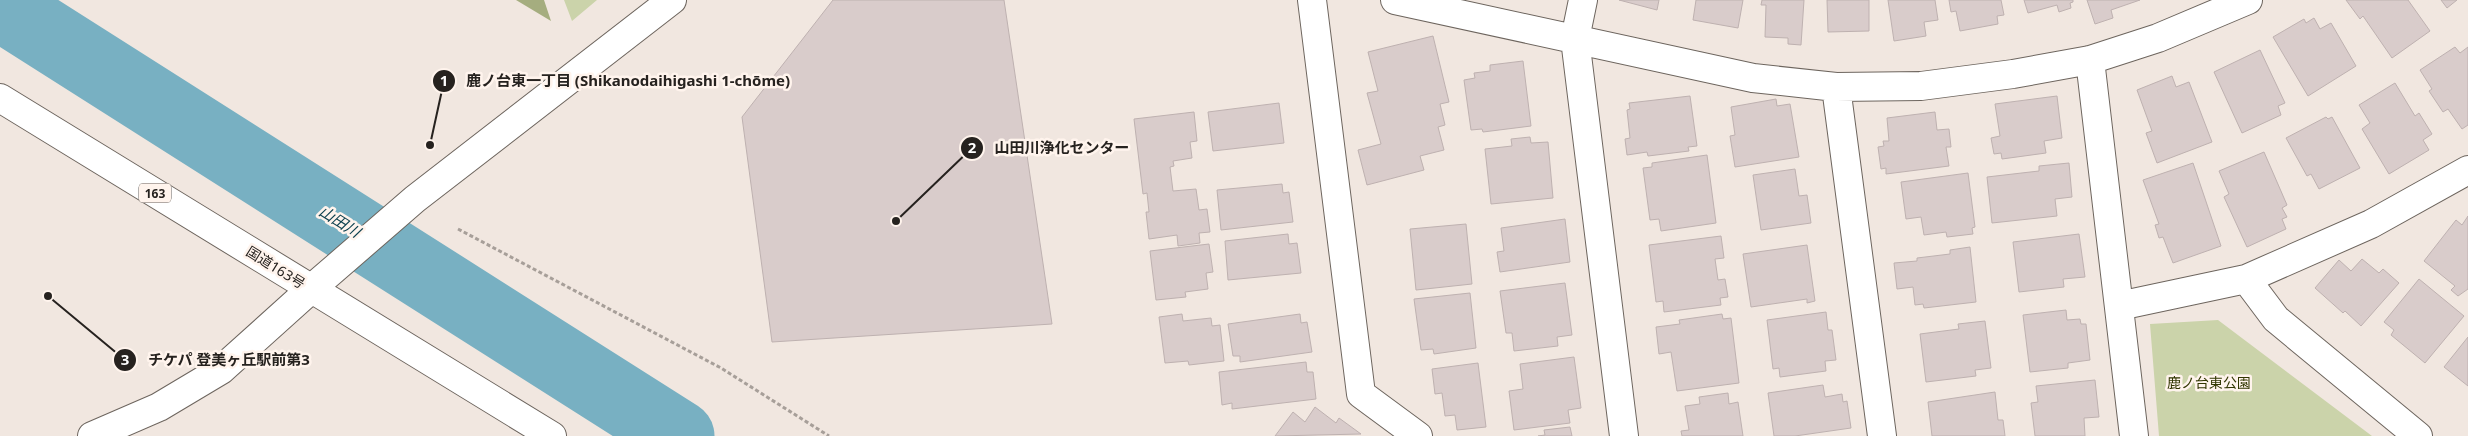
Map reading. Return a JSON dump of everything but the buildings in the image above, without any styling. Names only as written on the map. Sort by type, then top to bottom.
[{"type":"main road","points":[[92,436],[159,407],[221,370],[415,199],[672,0]]},
{"type":"main road","points":[[1312,0],[1361,394],[1418,436]]},
{"type":"main road","points":[[1395,0],[1753,78],[1836,87],[1921,86],[2013,74],[2090,60],[2158,38],[2248,0]]},
{"type":"main road","points":[[1584,0],[1575,39],[1624,436]]},
{"type":"main road","points":[[2090,60],[2134,436]]},
{"type":"main road","points":[[1836,87],[1882,436]]},
{"type":"main road","name":"国道163号","points":[[0,98],[552,436]]},
{"type":"main road","points":[[2118,306],[2246,279],[2371,224],[2468,170]]},
{"type":"main road","points":[[2246,279],[2276,319],[2418,436]]},
{"type":"path","points":[[458,229],[722,368],[829,436]]},
{"type":"green space","points":[[516,0],[544,0],[551,21]]},
{"type":"green space","points":[[564,0],[597,0],[572,21]]},
{"type":"green space","name":"鹿ノ台東公園","points":[[2218,320],[2372,436],[2159,436],[2150,324]]},
{"type":"waterway","name":"山田川","points":[[0,5],[679,436]]},
{"type":"place","name":"鹿ノ台東一丁目 (Shikanodaihigashi 1-chōme)","points":[[430,145]]},
{"type":"place","name":"山田川浄化センター","points":[[896,221]]},
{"type":"place","name":"チケパ 登美ヶ丘駅前第3","points":[[48,296]]}]
